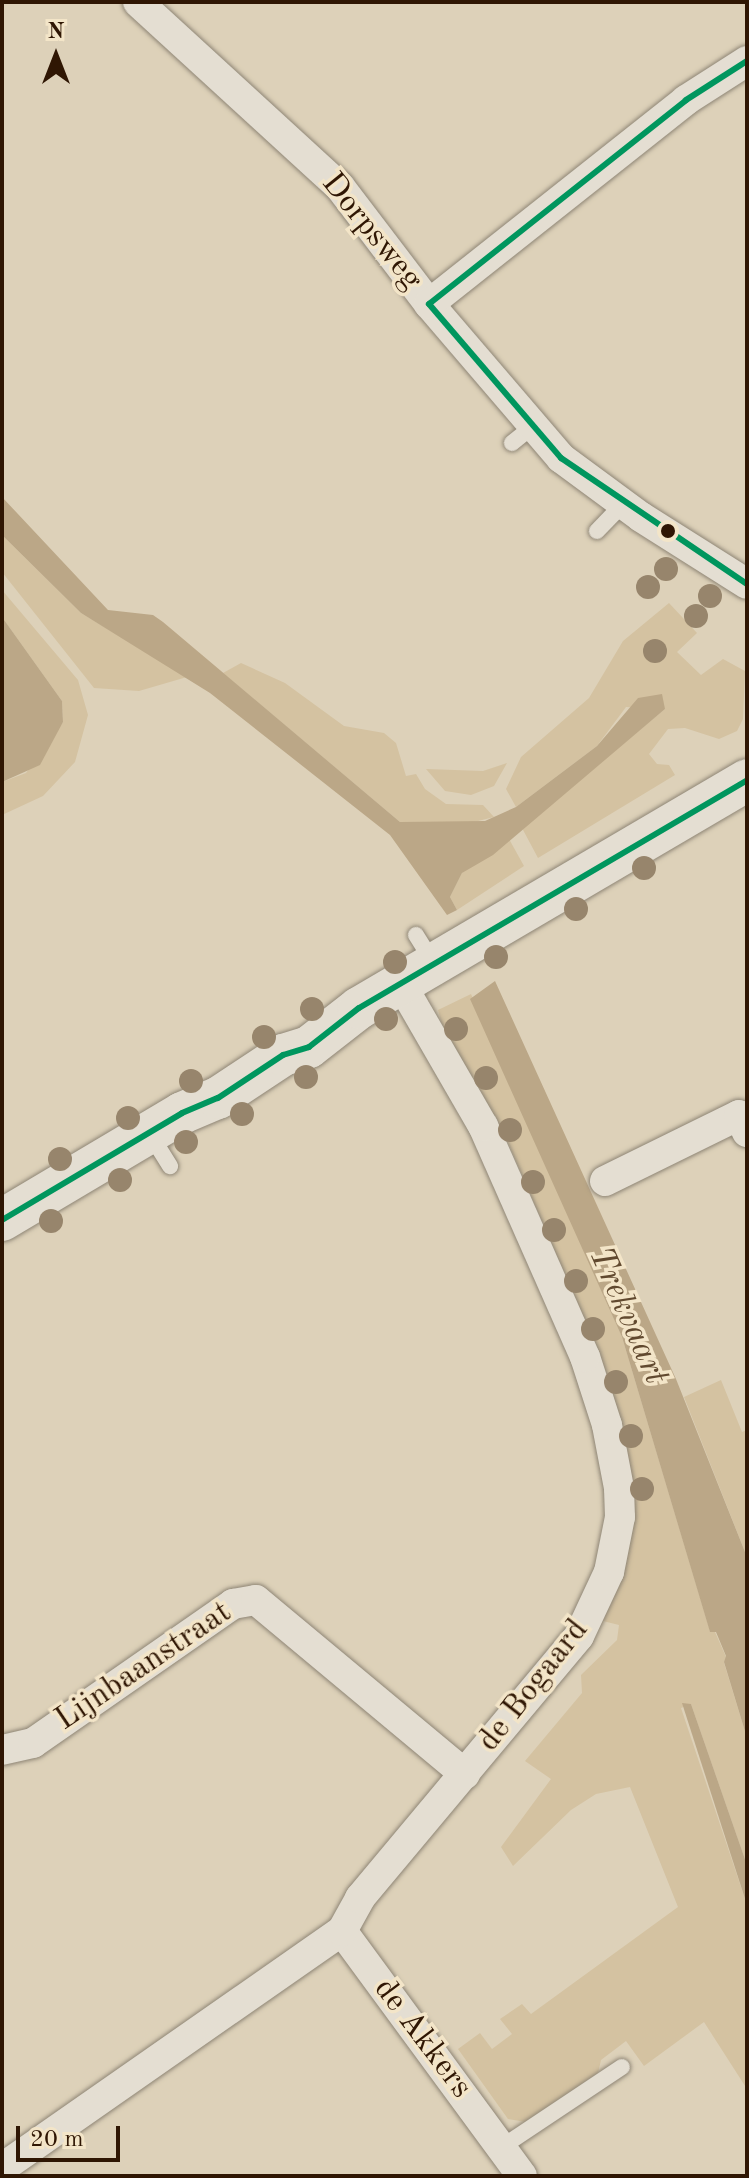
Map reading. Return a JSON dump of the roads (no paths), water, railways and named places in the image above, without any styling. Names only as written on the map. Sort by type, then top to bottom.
[{"type":"street","name":"Dorpsweg","points":[[138,2],[340,187],[429,304],[522,435],[747,584]]},
{"type":"street","points":[[429,304],[686,100],[747,61]]},
{"type":"street","points":[[2,1220],[160,1150],[218,1098],[295,1048],[309,1047],[417,961],[747,780]]},
{"type":"street","name":"de Bogaard","points":[[2,2168],[342,1931],[360,1898],[579,1636],[609,1572],[620,1517],[619,1488],[607,1425],[555,1288],[483,1126],[417,961]]},
{"type":"street","points":[[605,1181],[739,1115],[747,1132]]},
{"type":"street","name":"Lijnbaanstraat","points":[[2,1750],[33,1743],[233,1604],[256,1600],[465,1774]]},
{"type":"street","name":"de Akkers","points":[[342,1931],[522,2176]]},
{"type":"lane","points":[[597,531],[623,504]]},
{"type":"lane","points":[[502,2147],[622,2067]]},
{"type":"water","points":[[2,497],[108,610],[153,615],[163,622],[400,822],[485,821],[516,807],[597,746],[638,698],[662,694],[665,709],[493,855],[462,873],[450,897],[457,910],[447,915],[390,835],[210,693],[81,613],[2,535]]},
{"type":"water","points":[[2,617],[62,701],[63,722],[40,765],[2,782]]},
{"type":"water","name":"Trekvaart","points":[[495,981],[676,1379],[747,1557],[747,1738],[724,1662],[726,1656],[716,1632],[710,1632],[622,1337],[470,999]]},
{"type":"water","points":[[682,1703],[691,1704],[747,1865],[747,1905]]}]
